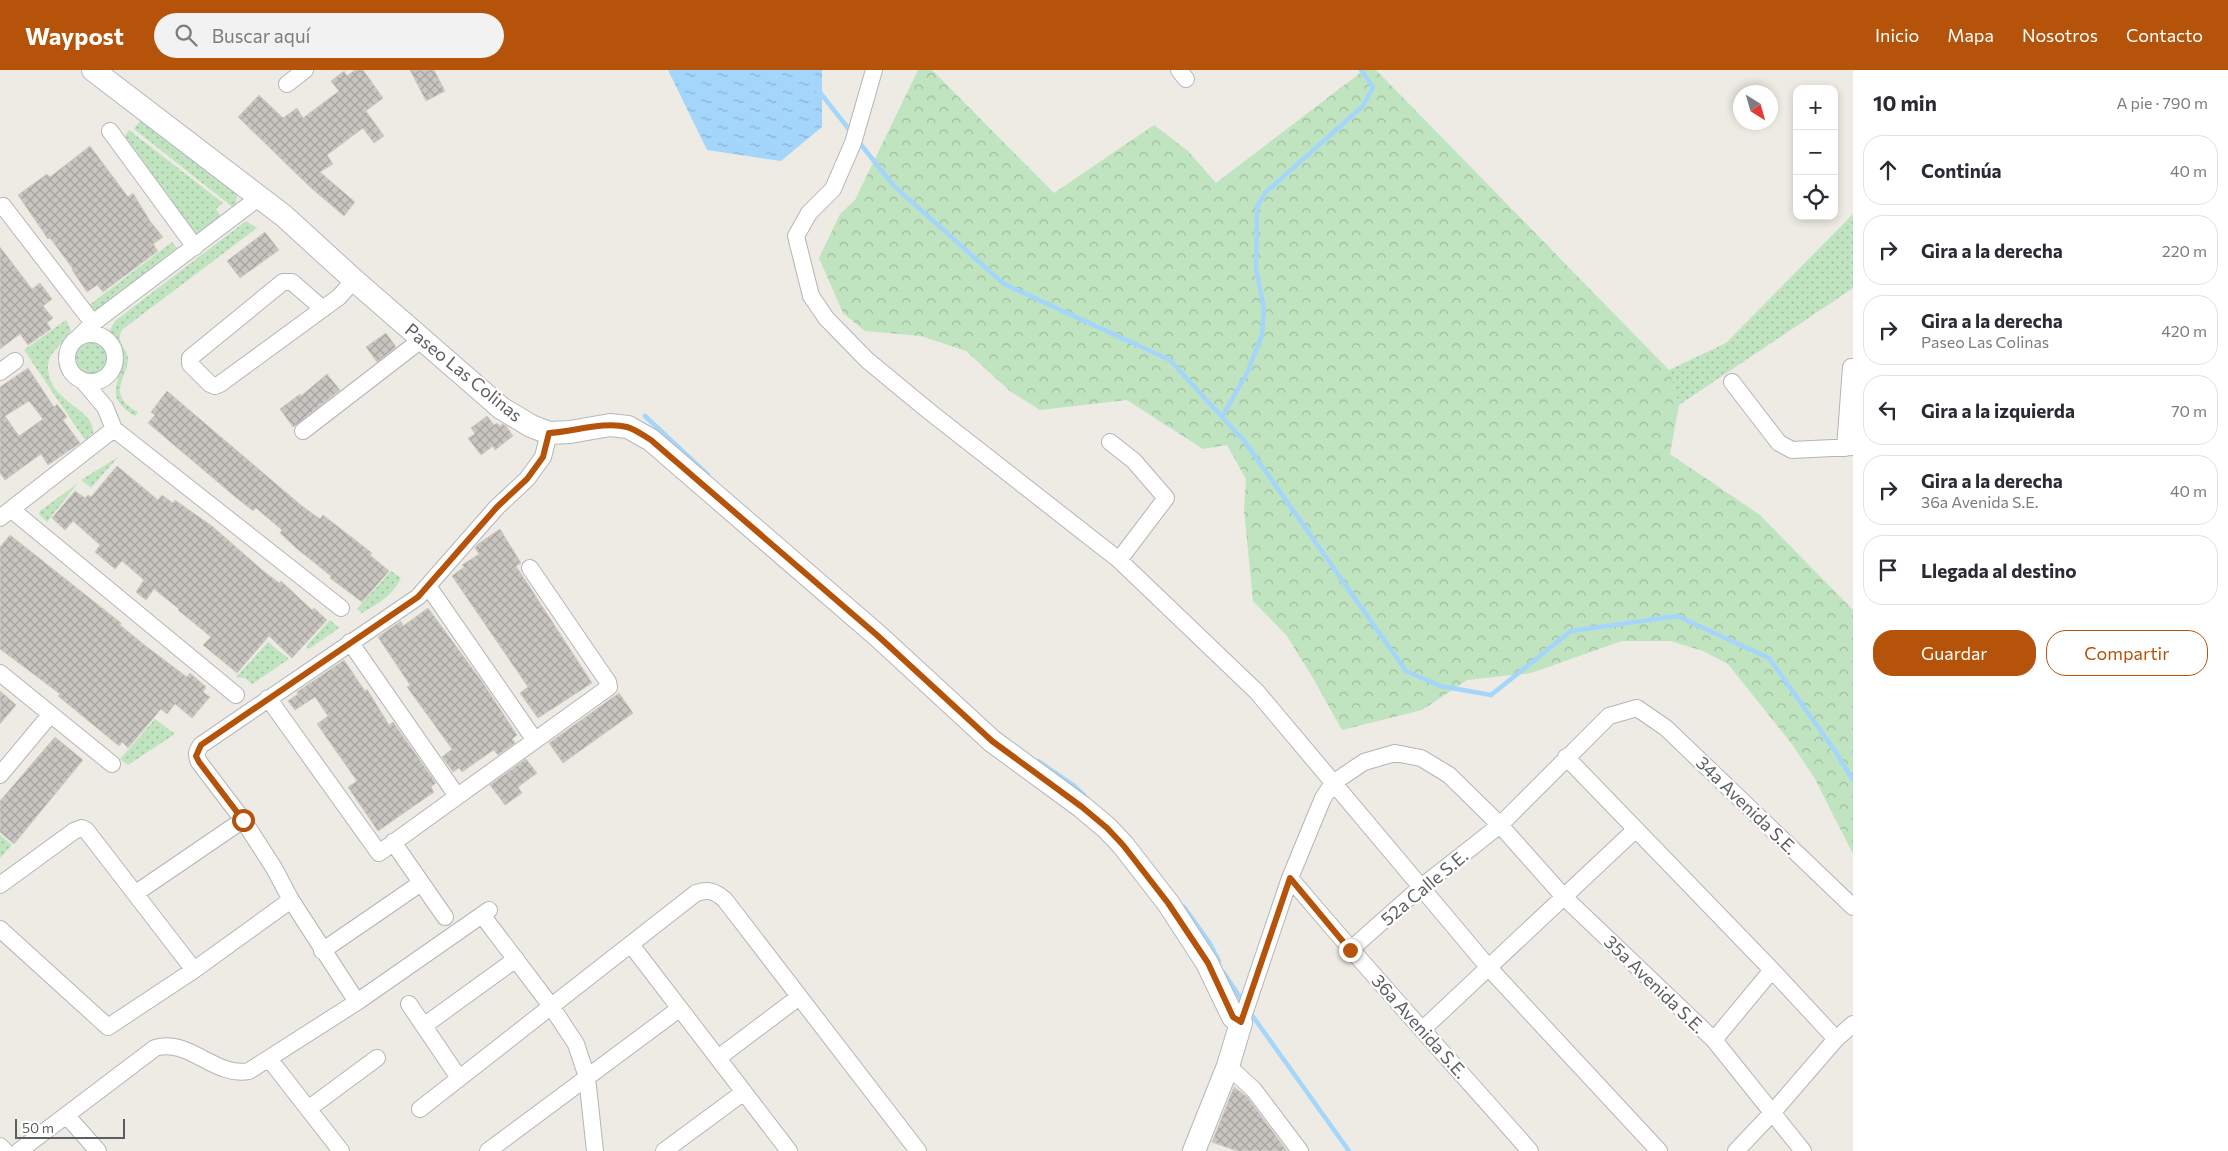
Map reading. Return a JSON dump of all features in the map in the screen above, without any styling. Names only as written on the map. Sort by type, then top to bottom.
[{"type":"street","name":"Paseo Las Colinas","points":[[93,70],[260,196],[421,340],[502,408],[531,426],[549,433],[570,432],[610,425],[628,427],[651,440],[878,636],[992,741],[1082,807],[1107,828],[1123,845],[1168,903],[1208,963],[1233,1017],[1242,1019]]},
{"type":"street","points":[[287,84],[305,70]]},
{"type":"street","points":[[874,70],[853,143],[832,189],[809,213],[796,236],[811,296],[826,318],[867,360],[930,412],[1119,560],[1257,692],[1489,968],[1659,1151]]},
{"type":"street","points":[[110,131],[195,248]]},
{"type":"street","points":[[260,196],[195,248],[98,319],[78,338],[69,350],[67,357],[71,371],[83,381],[105,407],[114,429],[341,608]]},
{"type":"street","points":[[3,206],[98,319],[104,338],[113,349],[115,355],[108,375],[105,407]]},
{"type":"street","points":[[323,309],[292,282],[283,282],[190,358],[190,364],[210,384],[215,386],[220,384],[323,309],[339,297],[354,280]]},
{"type":"street","points":[[78,338],[91,335],[104,338]]},
{"type":"street","points":[[303,431],[421,340]]},
{"type":"street","points":[[0,372],[15,362]]},
{"type":"street","points":[[1732,382],[1779,444],[1792,450],[1849,447],[1851,367]]},
{"type":"street","points":[[83,381],[96,381],[108,375]]},
{"type":"street","points":[[114,429],[6,514],[236,695]]},
{"type":"street","points":[[356,1002],[290,900],[274,868],[243,820],[199,762],[196,756],[197,750],[201,745],[268,698],[418,597],[497,507],[527,479],[543,457],[549,433]]},
{"type":"street","points":[[1110,442],[1134,462],[1166,498],[1119,560]]},
{"type":"street","points":[[268,698],[379,853],[609,687],[608,682],[530,568]]},
{"type":"street","points":[[428,586],[534,740]]},
{"type":"street","points":[[350,642],[457,796]]},
{"type":"street","points":[[0,673],[112,764]]},
{"type":"street","name":"52a Calle S.E.","points":[[1350,950],[1420,888],[1500,825],[1609,716],[1637,708]]},
{"type":"street","name":"34a Avenida S.E.","points":[[1637,708],[1666,728],[1853,907]]},
{"type":"street","points":[[0,775],[50,715]]},
{"type":"street","name":"35a Avenida S.E.","points":[[1333,783],[1364,762],[1395,753],[1421,758],[1449,775],[1500,825],[1564,897],[1714,1040],[1803,1151]]},
{"type":"street","points":[[1566,757],[1836,1039]]},
{"type":"street","points":[[1194,1151],[1228,1066],[1290,878],[1323,798],[1333,783]]},
{"type":"street","points":[[136,894],[243,820]]},
{"type":"street","points":[[0,885],[74,830],[82,828],[93,836],[194,970]]},
{"type":"street","points":[[1423,1029],[1635,830]]},
{"type":"street","points":[[393,842],[445,917]]},
{"type":"street","name":"36a Avenida S.E.","points":[[1290,878],[1350,950],[1423,1029],[1530,1151]]},
{"type":"street","points":[[322,951],[421,883]]},
{"type":"street","points":[[420,1109],[551,1006],[632,946],[696,893],[706,890],[716,892],[725,900],[918,1151]]},
{"type":"street","points":[[0,929],[108,1027],[194,970],[290,900]]},
{"type":"street","points":[[19,1151],[155,1048],[165,1045],[174,1046],[226,1071],[238,1074],[249,1072],[356,1002],[486,912],[516,959],[576,1044],[587,1078],[594,1151]]},
{"type":"street","points":[[632,946],[789,1151]]},
{"type":"street","points":[[425,1026],[516,959]]},
{"type":"street","points":[[1714,1040],[1772,970]]},
{"type":"street","points":[[718,1058],[799,997]]},
{"type":"street","points":[[409,1004],[459,1078]]},
{"type":"street","points":[[488,1151],[679,1009]]},
{"type":"street","points":[[1736,1151],[1773,1112],[1836,1039],[1853,1024]]},
{"type":"street","points":[[308,1109],[377,1058]]},
{"type":"street","points":[[270,1060],[342,1151]]},
{"type":"street","points":[[1228,1066],[1254,1090],[1299,1151]]},
{"type":"street","points":[[664,1151],[744,1092]]},
{"type":"street","points":[[67,1116],[98,1151]]},
{"type":"street","points":[[0,1146],[5,1151]]},
{"type":"green space","points":[[918,70],[932,70],[1054,193],[1154,125],[1188,151],[1216,183],[1364,70],[1376,70],[1669,370],[1679,405],[1670,454],[1760,515],[1853,610],[1853,854],[1814,777],[1791,743],[1728,664],[1703,651],[1671,641],[1622,641],[1531,673],[1467,680],[1422,710],[1342,730],[1287,636],[1253,601],[1244,510],[1246,479],[1227,445],[1203,449],[1127,400],[1040,410],[1011,392],[966,351],[921,336],[865,331],[843,313],[819,258],[840,214],[855,200]]},
{"type":"green space","points":[[140,121],[234,190],[237,196],[235,209],[134,129]]},
{"type":"green space","points":[[129,130],[223,203],[216,209],[222,218],[198,237],[125,136]]},
{"type":"green space","points":[[1853,214],[1853,288],[1679,405],[1669,370],[1726,343]]},
{"type":"green space","points":[[246,221],[257,228],[123,329],[120,334],[120,341],[128,356],[128,361],[120,392],[126,404],[138,412],[135,416],[125,408],[116,395],[123,355],[109,336],[115,321]]},
{"type":"green space","points":[[172,242],[177,248],[93,313],[88,306]]},
{"type":"green space","points":[[66,320],[71,330],[51,355],[48,365],[49,378],[62,396],[80,410],[92,424],[93,433],[85,440],[24,350]]},
{"type":"green space","points":[[91,341],[103,346],[108,358],[103,370],[91,375],[79,370],[74,358],[79,346]]},
{"type":"green space","points":[[118,457],[91,488],[81,480]]},
{"type":"green space","points":[[78,483],[47,522],[39,514],[40,511]]},
{"type":"green space","points":[[391,571],[401,578],[398,584],[384,598],[362,613],[357,609]]},
{"type":"green space","points":[[330,620],[339,628],[309,649],[306,646]]},
{"type":"green space","points":[[268,642],[289,659],[252,684],[245,678],[236,677]]},
{"type":"green space","points":[[155,719],[175,734],[128,765],[120,759]]},
{"type":"green space","points":[[0,835],[12,845],[0,858]]},
{"type":"water","points":[[668,70],[822,70],[822,127],[781,161],[707,150]]},
{"type":"building","points":[[355,70],[363,70],[383,98],[366,111],[384,136],[374,143],[363,128],[327,155],[333,164],[320,172],[355,202],[344,216],[310,187],[238,117],[259,95],[283,118],[297,108],[303,118],[339,91],[331,81],[344,71],[347,76]]},
{"type":"building","points":[[410,70],[434,70],[445,91],[426,101]]},
{"type":"building","points":[[90,146],[128,197],[133,193],[150,221],[163,237],[153,244],[158,251],[103,292],[97,285],[87,292],[73,269],[50,238],[48,239],[18,195],[47,174],[50,177]]},
{"type":"building","points":[[265,232],[279,250],[240,278],[227,261]]},
{"type":"building","points":[[0,247],[32,289],[40,283],[52,299],[43,306],[53,318],[47,323],[51,329],[28,345],[20,334],[0,349]]},
{"type":"building","points":[[386,333],[396,347],[377,362],[366,347]]},
{"type":"building","points":[[28,368],[54,407],[57,404],[67,417],[63,420],[80,443],[48,465],[41,454],[5,480],[0,473],[0,387]],"holes":[[[29,401],[43,419],[19,436],[5,416]]]},
{"type":"building","points":[[327,374],[340,390],[293,427],[280,409],[300,394],[301,396]]},
{"type":"building","points":[[167,391],[302,506],[320,519],[323,515],[372,553],[370,555],[389,571],[362,602],[330,578],[331,576],[296,548],[280,533],[282,530],[256,508],[253,511],[148,423],[155,415],[151,412]]},
{"type":"building","points":[[487,416],[494,425],[497,423],[500,426],[502,424],[506,426],[513,436],[495,450],[493,446],[481,455],[468,438],[475,434],[471,428]]},
{"type":"building","points":[[117,466],[158,500],[162,495],[173,503],[175,500],[212,526],[261,569],[279,583],[281,581],[312,610],[314,608],[327,620],[292,658],[269,636],[237,673],[203,645],[211,637],[179,609],[154,589],[146,600],[136,592],[144,580],[122,561],[115,569],[95,552],[100,545],[73,521],[65,530],[52,518],[75,491],[85,498],[88,495],[91,497]]},
{"type":"building","points":[[500,529],[521,563],[516,566],[592,683],[538,718],[520,693],[528,687],[452,576],[464,567],[462,565],[479,554],[475,548],[478,544]]},
{"type":"building","points":[[10,535],[121,623],[120,625],[147,647],[187,677],[190,673],[206,687],[203,692],[210,697],[192,718],[175,704],[167,714],[161,709],[128,748],[122,742],[119,746],[58,696],[60,694],[0,649],[0,547]]},
{"type":"building","points":[[428,608],[483,683],[517,735],[512,739],[515,743],[498,755],[494,750],[462,772],[459,768],[453,772],[442,757],[452,749],[407,687],[410,685],[378,637],[401,621],[403,626]]},
{"type":"building","points":[[344,660],[365,691],[367,689],[389,725],[393,722],[436,783],[431,787],[434,792],[378,831],[348,787],[357,781],[317,724],[328,716],[315,697],[295,710],[288,701],[298,694],[297,692]]},
{"type":"building","points":[[0,691],[16,705],[0,724]]},
{"type":"building","points":[[619,693],[633,713],[563,763],[549,743]]},
{"type":"building","points":[[55,737],[83,760],[14,844],[0,832],[0,801]]},
{"type":"building","points":[[526,759],[537,773],[518,787],[522,793],[505,805],[490,785]]},
{"type":"building","points":[[1234,1087],[1247,1097],[1287,1151],[1237,1151],[1212,1142]]},
{"type":"waterway","points":[[1222,417],[1247,373],[1262,335],[1264,309],[1256,269],[1257,207],[1265,193],[1363,106],[1373,87],[1361,70]]},
{"type":"waterway","points":[[818,90],[852,133]]},
{"type":"waterway","points":[[858,141],[893,185],[1004,284],[1170,360],[1245,442],[1406,671],[1440,686],[1491,695],[1571,631],[1677,616],[1769,658],[1835,751],[1853,780]]},
{"type":"waterway","points":[[645,416],[708,475]]},
{"type":"waterway","points":[[1038,761],[1073,785],[1084,795]]},
{"type":"waterway","points":[[1184,907],[1209,942],[1219,961]]},
{"type":"waterway","points":[[1224,973],[1243,1002]]},
{"type":"waterway","points":[[1249,1011],[1349,1151]]},
{"type":"route","points":[[243,820],[199,762],[196,756],[197,750],[201,745],[418,597],[497,507],[527,479],[543,457],[549,433],[570,432],[610,425],[628,427],[651,440],[878,636],[992,741],[1082,807],[1107,828],[1123,845],[1168,903],[1208,963],[1233,1017],[1241,1022],[1290,878],[1350,950]]}]
